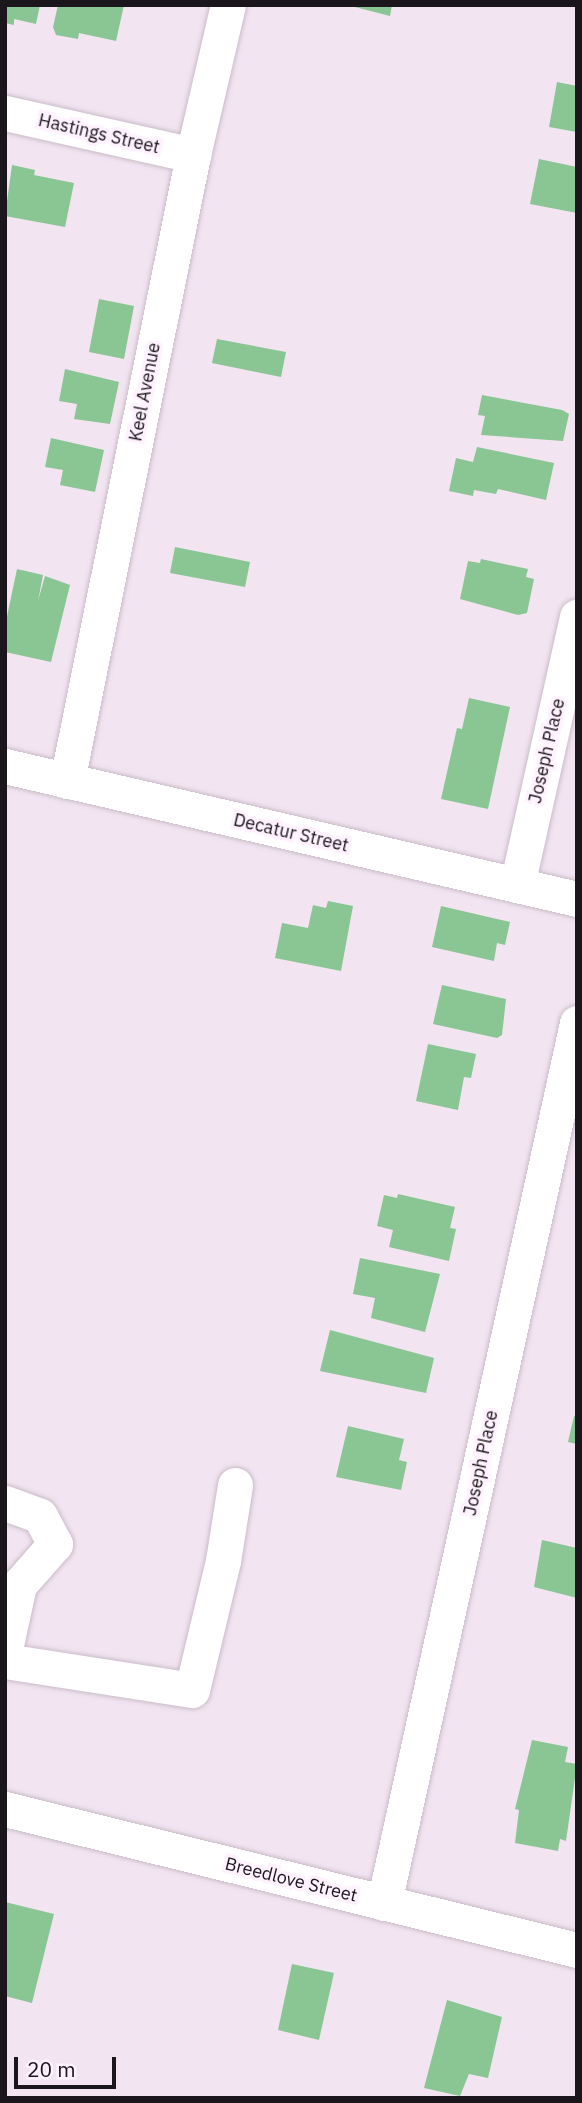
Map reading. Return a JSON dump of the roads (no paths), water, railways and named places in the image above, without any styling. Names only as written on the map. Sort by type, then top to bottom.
[{"type":"street","name":"Keel Avenue","points":[[67,781],[193,155],[228,5]]},
{"type":"street","name":"Hastings Street","points":[[5,113],[193,155]]},
{"type":"street","name":"Joseph Place","points":[[517,885],[577,617]]},
{"type":"street","name":"Decatur Street","points":[[5,766],[577,899]]},
{"type":"street","name":"Joseph Place","points":[[384,1903],[577,1023]]},
{"type":"street","points":[[5,1661],[192,1690],[223,1561],[235,1485]]},
{"type":"street","points":[[5,1503],[40,1516],[55,1544],[19,1585],[5,1649]]},
{"type":"street","name":"Breedlove Street","points":[[5,1809],[577,1950]]}]
